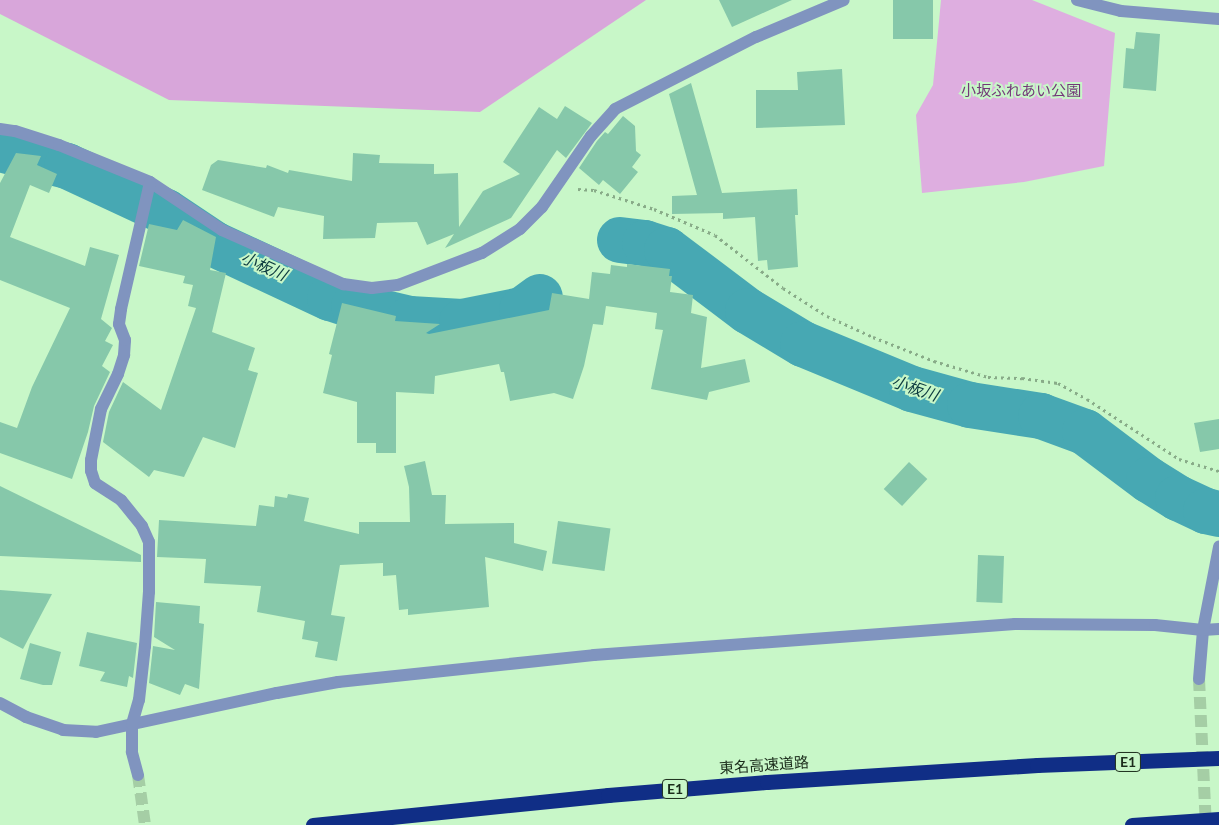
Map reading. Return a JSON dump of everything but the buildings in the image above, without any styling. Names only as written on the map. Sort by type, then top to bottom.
[{"type":"highway","name":"東名高速道路","points":[[313,825],[608,795],[767,782],[1037,765],[1219,758]]},
{"type":"highway","points":[[1132,825],[1219,819]]},
{"type":"street","points":[[0,128],[59,145],[150,182],[222,230],[343,284],[372,288],[398,285],[482,253],[520,229],[557,187],[591,136],[615,109],[756,36],[844,0]]},
{"type":"street","points":[[1078,0],[1122,11],[1219,19]]},
{"type":"street","points":[[138,775],[132,752],[132,724],[138,700],[145,646],[149,592],[149,542],[142,526],[121,500],[95,483],[90,460],[101,409],[118,374],[124,355],[125,340],[119,324],[121,310],[150,182]]},
{"type":"street","points":[[1199,680],[1203,630],[1219,547]]},
{"type":"street","points":[[0,703],[26,717],[63,730],[96,732],[277,692],[338,682],[594,655],[1015,624],[1155,625],[1203,630],[1219,629]]},
{"type":"path","points":[[557,187],[594,190],[684,220],[715,235],[783,288],[827,316],[873,337],[934,361],[988,377],[1022,378],[1058,384],[1095,404],[1180,459],[1219,471]]},
{"type":"green space","name":"小坂ふれあい公園","points":[[941,0],[1032,0],[1115,33],[1104,166],[1024,182],[922,193],[916,115],[933,85]]},
{"type":"shaded area","points":[[0,0],[646,0],[480,112],[169,100],[0,14]]},
{"type":"waterway","name":"小板川","points":[[0,149],[67,166],[166,212],[214,244],[330,298],[354,306],[410,319],[462,322],[522,310],[540,297]]},
{"type":"waterway","name":"小板川","points":[[620,240],[645,243],[667,250],[748,311],[803,344],[912,389],[970,405],[1041,416],[1085,432],[1149,480],[1178,498],[1206,511],[1219,514]]},
{"type":"tunnel","points":[[1199,679],[1206,825]]},
{"type":"tunnel","points":[[138,775],[145,825]]}]
